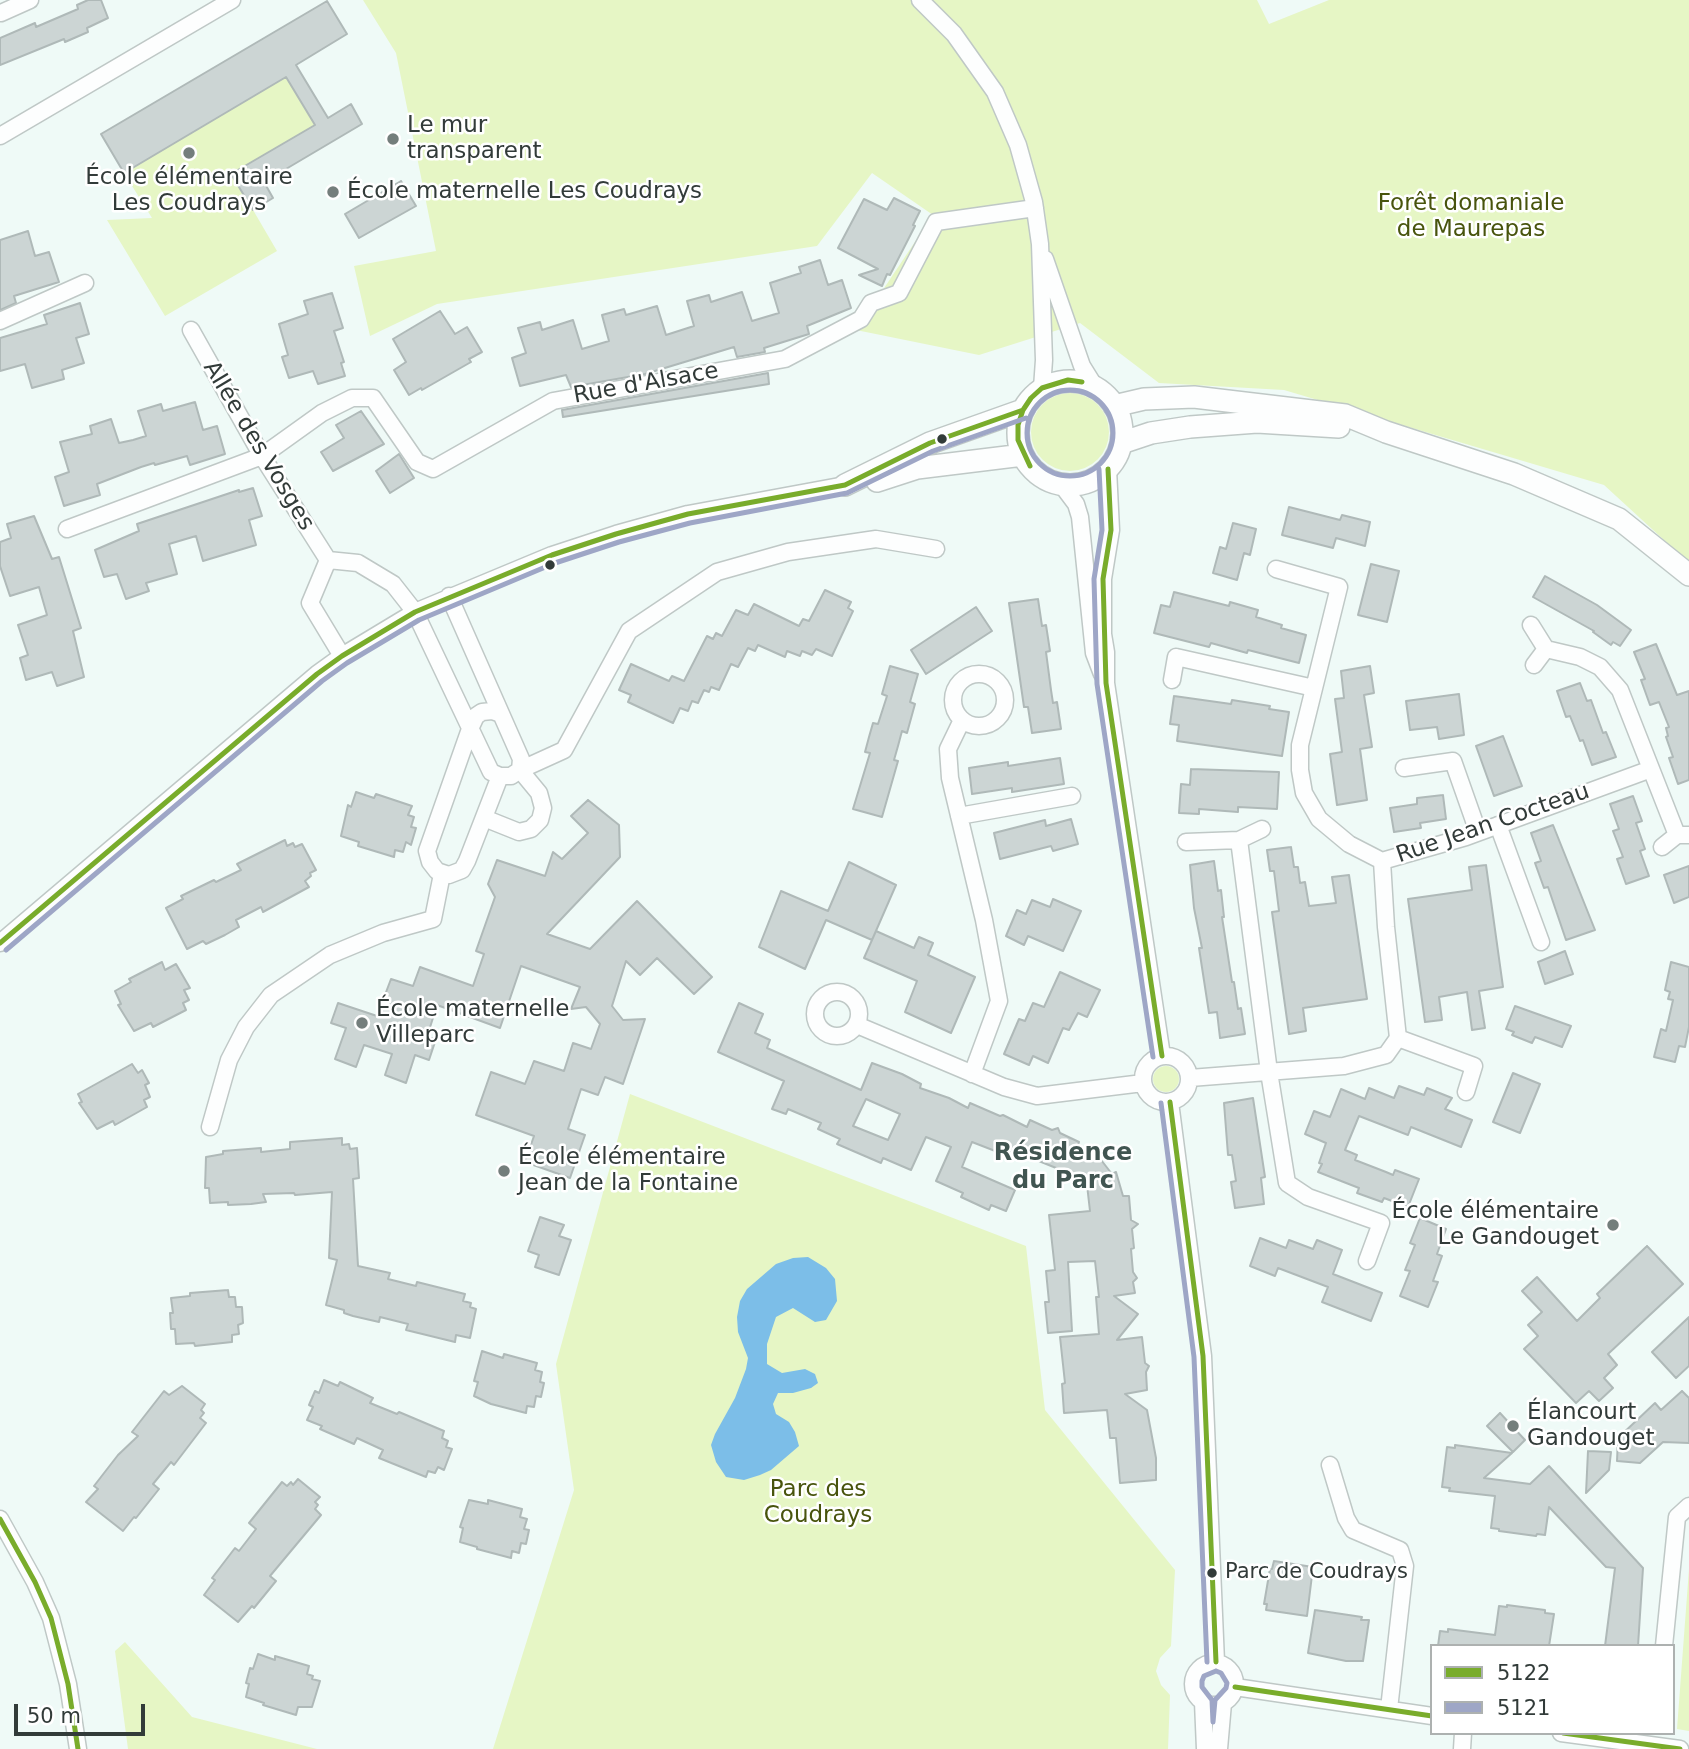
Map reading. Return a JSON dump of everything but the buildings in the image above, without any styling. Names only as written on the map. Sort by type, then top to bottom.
[{"type":"street","points":[[0,12],[30,0]]},
{"type":"street","points":[[0,136],[232,0]]},
{"type":"street","points":[[920,0],[954,34],[995,92],[1018,145],[1035,208],[1040,244],[1044,360],[1042,388]]},
{"type":"street","name":"Rue d'Alsace","points":[[262,456],[332,408],[352,398],[373,398],[417,462],[433,469],[554,401],[785,359],[861,319],[871,303],[899,293],[936,222],[1035,208]]},
{"type":"street","points":[[1040,244],[1082,366],[1095,387]]},
{"type":"street","points":[[0,321],[85,283]]},
{"type":"street","name":"Allée des Vosges","points":[[191,330],[262,456],[328,560]]},
{"type":"street","points":[[1068,380],[1095,387],[1114,405],[1122,430],[1116,457],[1108,469],[1086,482],[1061,484],[1038,474],[1023,455],[1018,440],[1018,425],[1023,410],[1042,388],[1054,383],[1068,380]]},
{"type":"street","points":[[1114,405],[1144,399],[1194,397],[1345,415],[1386,432],[1514,474],[1619,519],[1689,576]]},
{"type":"street","points":[[845,485],[930,443],[1023,410]]},
{"type":"street","points":[[1121,443],[1151,433],[1257,422],[1386,432]]},
{"type":"street","points":[[0,943],[317,674],[341,656],[415,612],[552,555],[688,514],[878,481],[917,468],[1023,455]]},
{"type":"street","points":[[67,529],[262,456]]},
{"type":"street","points":[[1108,469],[1111,530],[1103,579],[1106,683],[1162,1056]]},
{"type":"street","points":[[1061,484],[1076,503],[1080,517],[1094,653],[1106,683]]},
{"type":"street","points":[[341,656],[310,603],[328,560],[358,563],[393,584],[415,612],[491,772],[500,776],[511,776],[564,750],[629,631],[718,572],[788,552],[877,539],[936,549]]},
{"type":"street","points":[[1276,569],[1339,587],[1300,745],[1300,770],[1304,793],[1319,818],[1349,844],[1382,861]]},
{"type":"street","points":[[449,596],[521,759],[520,770],[539,793],[543,808],[540,820],[531,829],[519,832],[484,817]]},
{"type":"street","points":[[1531,625],[1546,649],[1580,657],[1600,667],[1620,691],[1651,769],[1683,835],[1662,847]]},
{"type":"street","points":[[1534,665],[1546,649]]},
{"type":"street","points":[[1172,680],[1176,657],[1314,688]]},
{"type":"street","points":[[500,776],[462,870],[449,875],[437,871],[430,862],[427,851],[470,729],[476,716],[482,712],[492,710],[501,714]]},
{"type":"street","points":[[962,720],[948,749],[950,778],[984,920],[999,1000],[972,1074]]},
{"type":"street","points":[[1404,768],[1453,761],[1478,832]]},
{"type":"street","name":"Rue Jean Cocteau","points":[[1398,1038],[1382,861],[1478,832],[1651,769]]},
{"type":"street","points":[[959,816],[1072,796]]},
{"type":"street","points":[[1498,825],[1541,942]]},
{"type":"street","points":[[1186,842],[1239,840],[1262,829]]},
{"type":"street","points":[[1239,840],[1269,1072],[1287,1184],[1308,1197],[1381,1223],[1367,1261]]},
{"type":"street","points":[[210,1127],[229,1060],[246,1027],[271,995],[330,955],[383,933],[433,919],[442,874]]},
{"type":"street","points":[[857,1025],[1004,1087],[1037,1096],[1143,1083]]},
{"type":"street","points":[[1190,1077],[1345,1066],[1386,1055],[1398,1038],[1474,1066],[1466,1092]]},
{"type":"street","points":[[1162,1056],[1181,1060],[1190,1077],[1182,1097],[1170,1102],[1150,1096],[1143,1083],[1145,1069],[1162,1056]]},
{"type":"street","points":[[1170,1102],[1203,1356],[1216,1662]]},
{"type":"street","points":[[1330,1465],[1346,1518],[1353,1530],[1400,1550],[1405,1566],[1389,1709]]},
{"type":"street","points":[[1664,1644],[1677,1517],[1689,1506]]},
{"type":"street","points":[[0,1519],[35,1582],[51,1618],[68,1684],[78,1749]]},
{"type":"street","points":[[1203,1702],[1218,1705],[1234,1693],[1233,1673],[1226,1665],[1216,1662],[1206,1664],[1197,1670],[1193,1679],[1193,1690],[1203,1702],[1205,1749]]},
{"type":"street","points":[[1235,1687],[1430,1716]]},
{"type":"street","points":[[1219,1749],[1223,1703]]},
{"type":"street","points":[[1592,1735],[1655,1739],[1680,1749]]},
{"type":"green space","name":"Forêt domaniale de Maurepas","points":[[363,0],[1257,0],[1269,24],[1329,0],[1689,0],[1689,563],[1604,485],[1284,390],[1159,383],[1080,323],[979,355],[856,330],[933,215],[872,173],[817,246],[437,304],[370,336],[354,266],[436,251],[396,53]]},
{"type":"green space","points":[[286,77],[315,125],[232,174],[277,251],[165,316],[107,220],[152,218],[124,173]]},
{"type":"green space","points":[[1070,393],[1085,396],[1097,405],[1106,417],[1109,432],[1106,447],[1097,459],[1085,468],[1070,471],[1055,468],[1043,459],[1034,447],[1031,432],[1034,417],[1043,405],[1055,396]]},
{"type":"green space","points":[[1166,1066],[1175,1070],[1179,1079],[1175,1088],[1166,1092],[1157,1088],[1153,1079],[1157,1070]]},
{"type":"green space","name":"Parc des Coudrays","points":[[630,1094],[1026,1246],[1045,1410],[1175,1570],[1171,1646],[1160,1658],[1156,1671],[1161,1685],[1170,1695],[1168,1749],[493,1749],[574,1490],[556,1364]]},
{"type":"green space","points":[[1689,1569],[1689,1731],[1677,1729]]},
{"type":"green space","points":[[125,1642],[192,1717],[317,1749],[128,1749],[115,1651]]},
{"type":"water","points":[[808,1257],[826,1268],[835,1279],[837,1301],[826,1320],[815,1322],[793,1308],[776,1317],[767,1344],[767,1364],[782,1373],[805,1369],[815,1374],[818,1383],[793,1393],[778,1393],[773,1404],[776,1414],[789,1422],[799,1446],[771,1470],[760,1475],[744,1480],[726,1477],[716,1462],[711,1445],[735,1398],[746,1369],[748,1358],[738,1332],[740,1301],[747,1289],[776,1264],[793,1258]]},
{"type":"transit line","name":"5122","points":[[1030,466],[1018,440],[1018,425],[1023,410],[1042,388],[1068,380],[1082,382]]},
{"type":"transit line","name":"5121","points":[[1070,390],[1094,397],[1106,409],[1113,433],[1106,457],[1094,469],[1070,476],[1046,469],[1034,457],[1027,433],[1034,409],[1046,397],[1070,390]]},
{"type":"transit line","name":"5122","points":[[0,943],[317,674],[415,612],[552,555],[616,534],[688,514],[845,485],[930,443],[1023,410]]},
{"type":"transit line","name":"5121","points":[[6,950],[322,681],[419,620],[555,563],[619,542],[690,523],[847,493],[933,451],[1026,418]]},
{"type":"transit line","name":"5121","points":[[1099,469],[1102,530],[1094,579],[1097,684],[1153,1057]]},
{"type":"transit line","name":"5122","points":[[1108,469],[1111,530],[1103,579],[1106,683],[1162,1056]]},
{"type":"transit line","name":"5122","points":[[1170,1102],[1203,1356],[1216,1662]]},
{"type":"transit line","name":"5121","points":[[1161,1103],[1194,1357],[1207,1662]]},
{"type":"transit line","name":"5122","points":[[0,1519],[35,1582],[51,1618],[68,1684],[78,1749]]},
{"type":"transit line","name":"5121","points":[[1216,1671],[1221,1673],[1227,1683],[1215,1700],[1213,1722],[1212,1700],[1202,1687],[1202,1681],[1204,1676],[1216,1671]]},
{"type":"transit line","name":"5122","points":[[1235,1687],[1430,1716]]},
{"type":"transit line","name":"5122","points":[[1578,1735],[1680,1749]]},
{"type":"place","name":"Le mur transparent","points":[[393,139]]},
{"type":"place","name":"École élémentaire Les Coudrays","points":[[189,153]]},
{"type":"place","name":"École maternelle Les Coudrays","points":[[333,192]]},
{"type":"place","name":"École maternelle Villeparc","points":[[362,1023]]},
{"type":"place","name":"École élémentaire Jean de la Fontaine","points":[[504,1171]]},
{"type":"place","name":"École élémentaire Le Gandouget","points":[[1613,1225]]},
{"type":"place","name":"Élancourt Gandouget","points":[[1513,1426]]},
{"type":"place","name":"Parc de Coudrays","points":[[1212,1573]]},
{"type":"district","name":"Résidence du Parc","points":[[1063,1168]]}]
